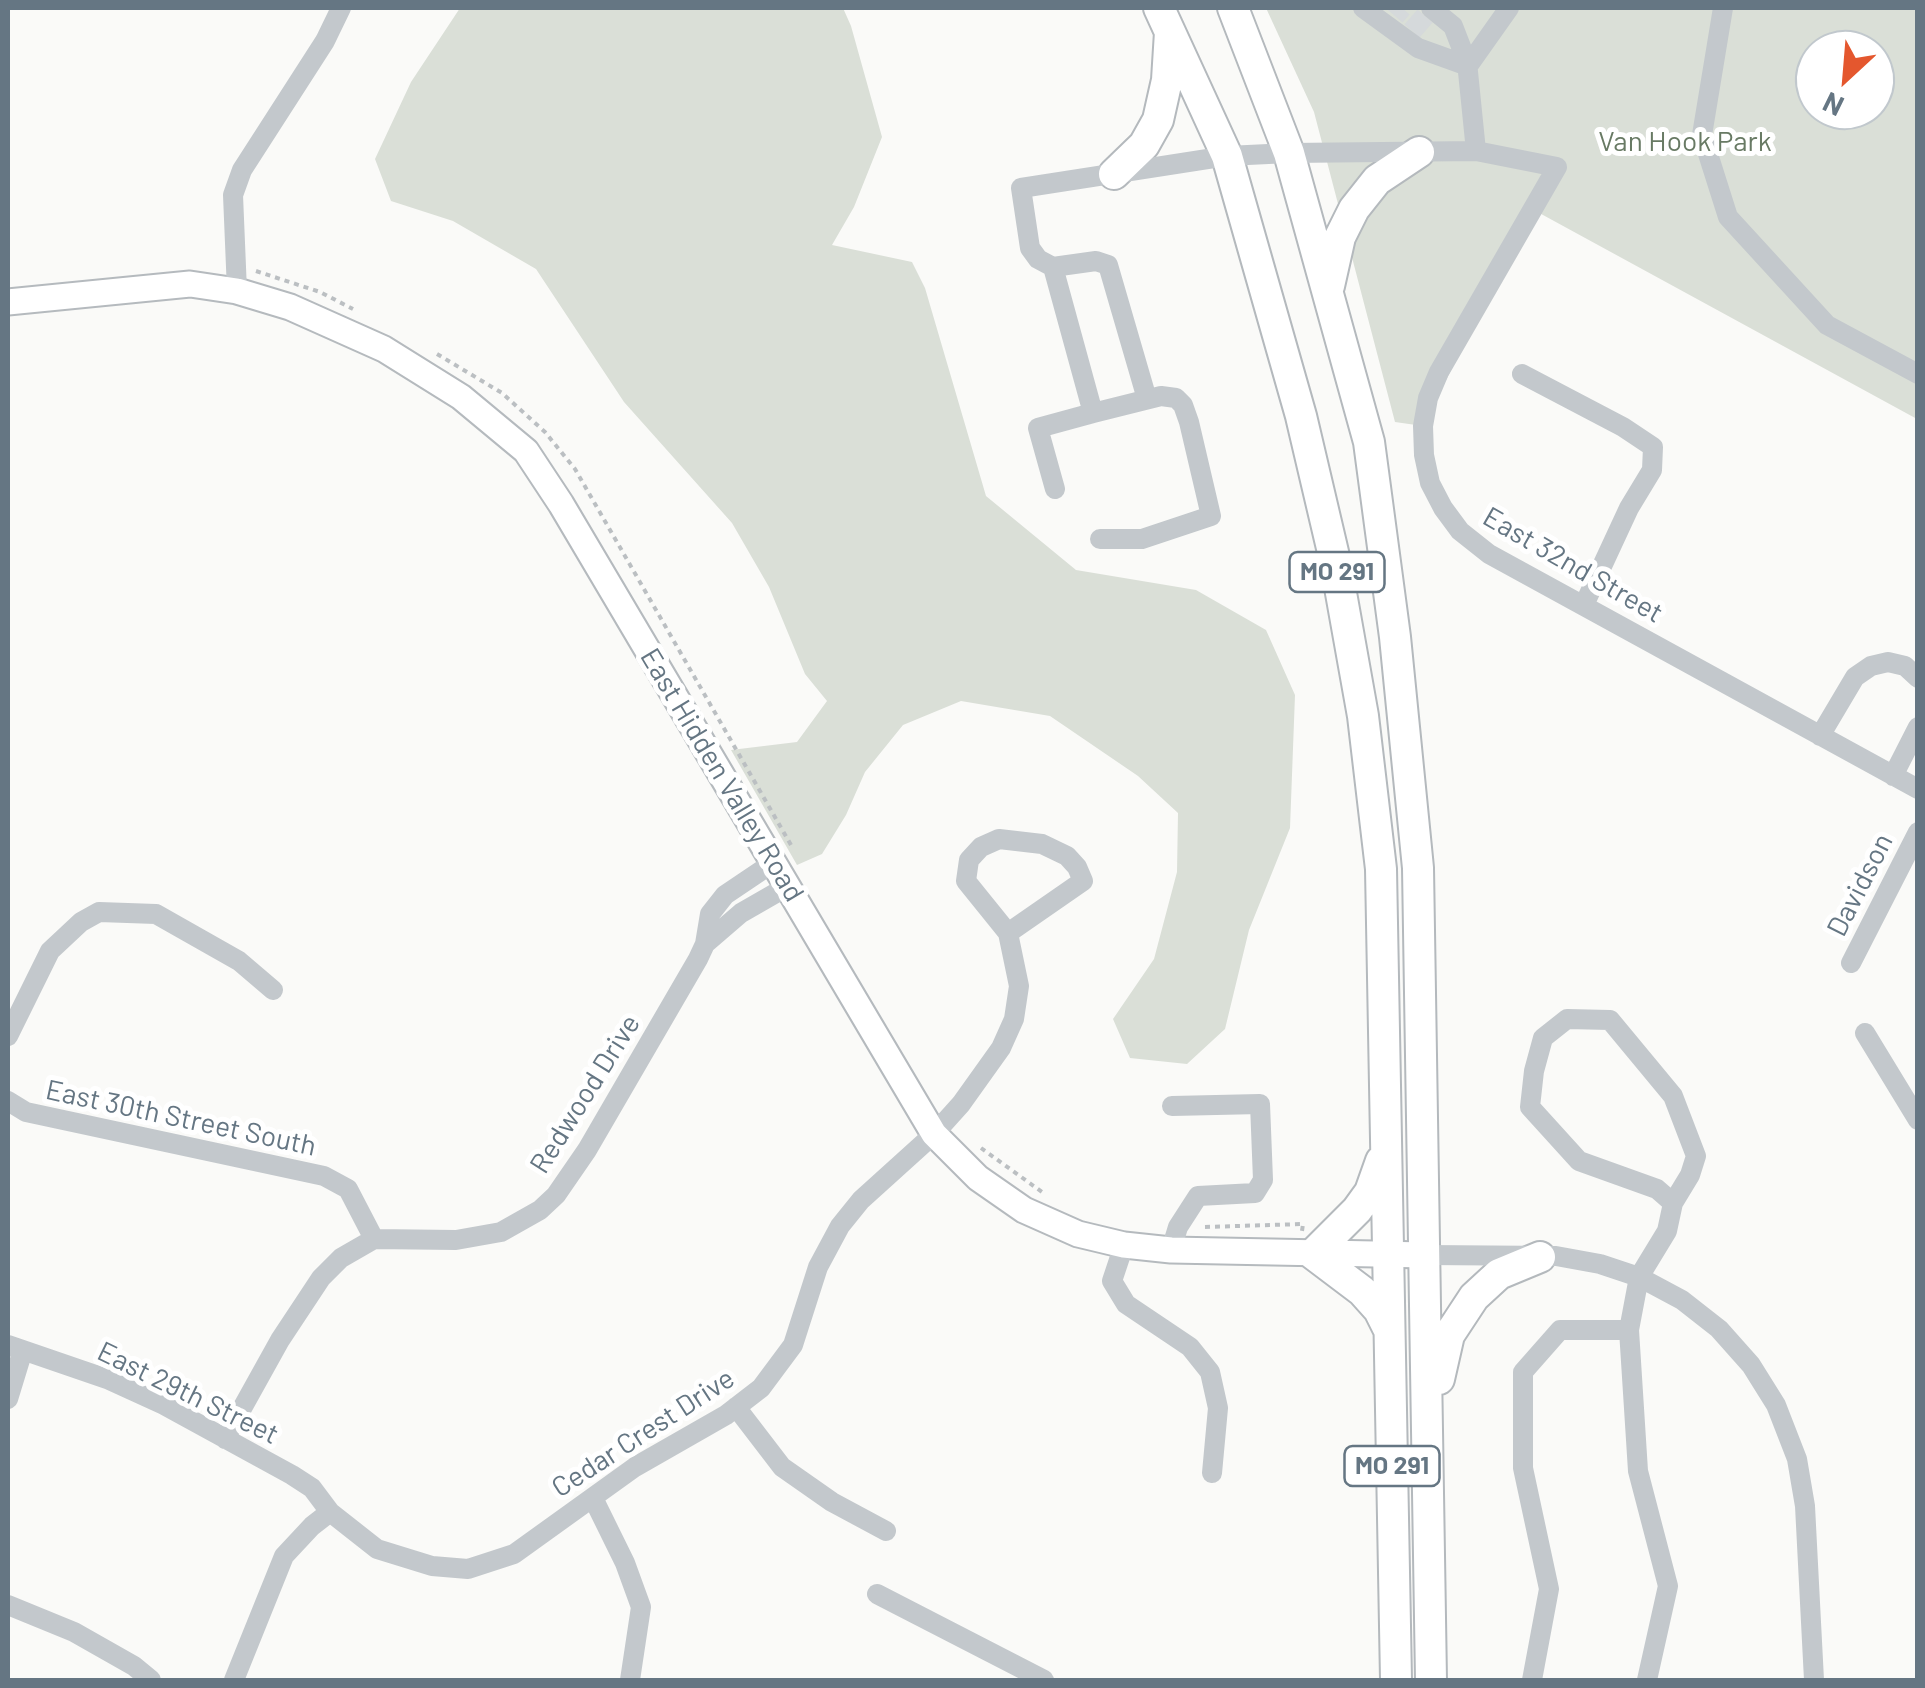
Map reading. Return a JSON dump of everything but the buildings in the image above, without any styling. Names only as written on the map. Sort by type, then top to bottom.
[{"type":"highway","name":"MO 291","points":[[1233,8],[1289,153],[1369,442],[1395,637],[1418,868],[1431,1680]]},
{"type":"highway","name":"MO 291","points":[[1165,18],[1228,156],[1302,416],[1336,565],[1363,716],[1381,868],[1396,1680]]},
{"type":"highway","points":[[1114,174],[1144,145],[1158,120],[1167,80],[1165,18]]},
{"type":"highway","points":[[1328,289],[1340,237],[1354,208],[1377,180],[1419,152]]},
{"type":"highway","points":[[1386,1126],[1380,1172],[1370,1192],[1313,1254],[1362,1291],[1380,1310],[1390,1330]]},
{"type":"highway","points":[[1428,1442],[1440,1370],[1458,1318],[1500,1274],[1540,1256]]},
{"type":"main road","name":"East Hidden Valley Road","points":[[8,302],[190,284],[237,291],[290,306],[384,348],[461,396],[526,451],[934,1134],[978,1178],[1024,1210],[1078,1234],[1124,1245],[1171,1250],[1426,1254]]},
{"type":"street","points":[[237,291],[233,195],[242,170],[341,8]]},
{"type":"street","points":[[1468,66],[1509,8]]},
{"type":"street","points":[[1724,8],[1702,135],[1728,217],[1827,325],[1918,374]]},
{"type":"street","points":[[1378,14],[1453,26],[1468,66],[1476,151]]},
{"type":"street","points":[[1421,20],[1418,48],[1468,66]]},
{"type":"street","name":"East 32nd Street","points":[[1053,267],[1038,259],[1030,248],[1020,188],[1228,156],[1289,153],[1476,151],[1557,167],[1439,372],[1428,398],[1423,426],[1427,469],[1443,508],[1460,531],[1490,554],[1918,789]]},
{"type":"street","points":[[1093,413],[1053,267],[1096,261],[1108,266],[1147,399]]},
{"type":"street","points":[[1522,374],[1653,447],[1652,470],[1584,606]]},
{"type":"street","points":[[1056,489],[1038,428],[1147,399],[1176,398],[1183,406],[1211,516],[1142,539],[1100,539]]},
{"type":"street","points":[[1820,736],[1855,677],[1871,666],[1888,662],[1905,666],[1918,678]]},
{"type":"street","points":[[1893,776],[1918,727]]},
{"type":"street","name":"Davidson","points":[[1851,963],[1918,832]]},
{"type":"street","points":[[999,839],[1042,844],[1067,856],[1084,882],[1008,933],[966,881],[969,860],[981,846],[999,839]]},
{"type":"street","name":"Redwood Drive","points":[[374,1239],[471,1238],[501,1232],[540,1210],[556,1195],[588,1150],[704,944],[710,914],[717,902],[774,862]]},
{"type":"street","name":"Redwood Drive","points":[[704,944],[741,914],[788,886]]},
{"type":"street","points":[[8,1036],[50,951],[81,922],[99,912],[156,914],[239,961],[273,990]]},
{"type":"street","name":"Cedar Crest Drive","points":[[330,1512],[376,1549],[432,1566],[468,1569],[514,1554],[647,1459],[762,1388],[793,1345],[818,1266],[840,1226],[860,1200],[962,1104],[1001,1048],[1014,1019],[1019,986],[1008,933]]},
{"type":"street","points":[[1647,1680],[1668,1586],[1638,1471],[1629,1330],[1640,1277],[1667,1230],[1673,1204],[1696,1156],[1673,1096],[1610,1020],[1567,1019],[1543,1038],[1530,1107],[1578,1161],[1658,1189],[1673,1204]]},
{"type":"street","points":[[1865,1034],[1918,1120]]},
{"type":"street","name":"East 30th Street South","points":[[8,1101],[26,1112],[324,1176],[348,1189],[374,1239]]},
{"type":"street","points":[[1171,1250],[1178,1227],[1198,1196],[1254,1193],[1263,1180],[1260,1104],[1172,1106]]},
{"type":"street","points":[[225,1439],[280,1340],[322,1278],[340,1258],[374,1239]]},
{"type":"street","points":[[1124,1245],[1112,1281],[1126,1304],[1190,1348],[1210,1372],[1218,1408],[1212,1473]]},
{"type":"street","points":[[1426,1254],[1540,1256],[1600,1264],[1640,1277],[1682,1300],[1719,1329],[1751,1365],[1776,1406],[1797,1459],[1805,1506],[1814,1680]]},
{"type":"street","points":[[1532,1680],[1549,1589],[1523,1468],[1523,1372],[1560,1330],[1629,1330]]},
{"type":"street","points":[[8,1399],[15,1347]]},
{"type":"street","name":"East 29th Street","points":[[15,1347],[107,1379],[164,1405],[312,1488],[330,1512]]},
{"type":"street","points":[[736,1407],[782,1467],[832,1502],[886,1531]]},
{"type":"street","points":[[593,1498],[641,1607],[630,1680]]},
{"type":"street","points":[[234,1680],[284,1556],[330,1512]]},
{"type":"street","points":[[876,1594],[1044,1680]]},
{"type":"street","points":[[8,1605],[74,1632],[151,1680]]},
{"type":"green space","points":[[460,8],[843,8],[882,137],[854,207],[832,245],[912,262],[925,288],[986,496],[1076,570],[1196,590],[1266,630],[1295,695],[1290,828],[1249,930],[1225,1029],[1187,1064],[1130,1058],[1113,1019],[1154,959],[1177,872],[1178,813],[1138,776],[1050,716],[961,701],[903,725],[865,772],[846,815],[822,854],[797,865],[731,750],[797,742],[827,701],[805,674],[769,587],[732,523],[624,402],[536,269],[453,221],[391,201],[375,159],[411,82]]},
{"type":"green space","name":"Van Hook Park","points":[[1266,8],[1917,8],[1917,419],[1532,209],[1423,426],[1395,422],[1314,112]]},
{"type":"tunnel","points":[[1395,16],[1402,8]]},
{"type":"tunnel","points":[[1412,31],[1425,16]]}]
